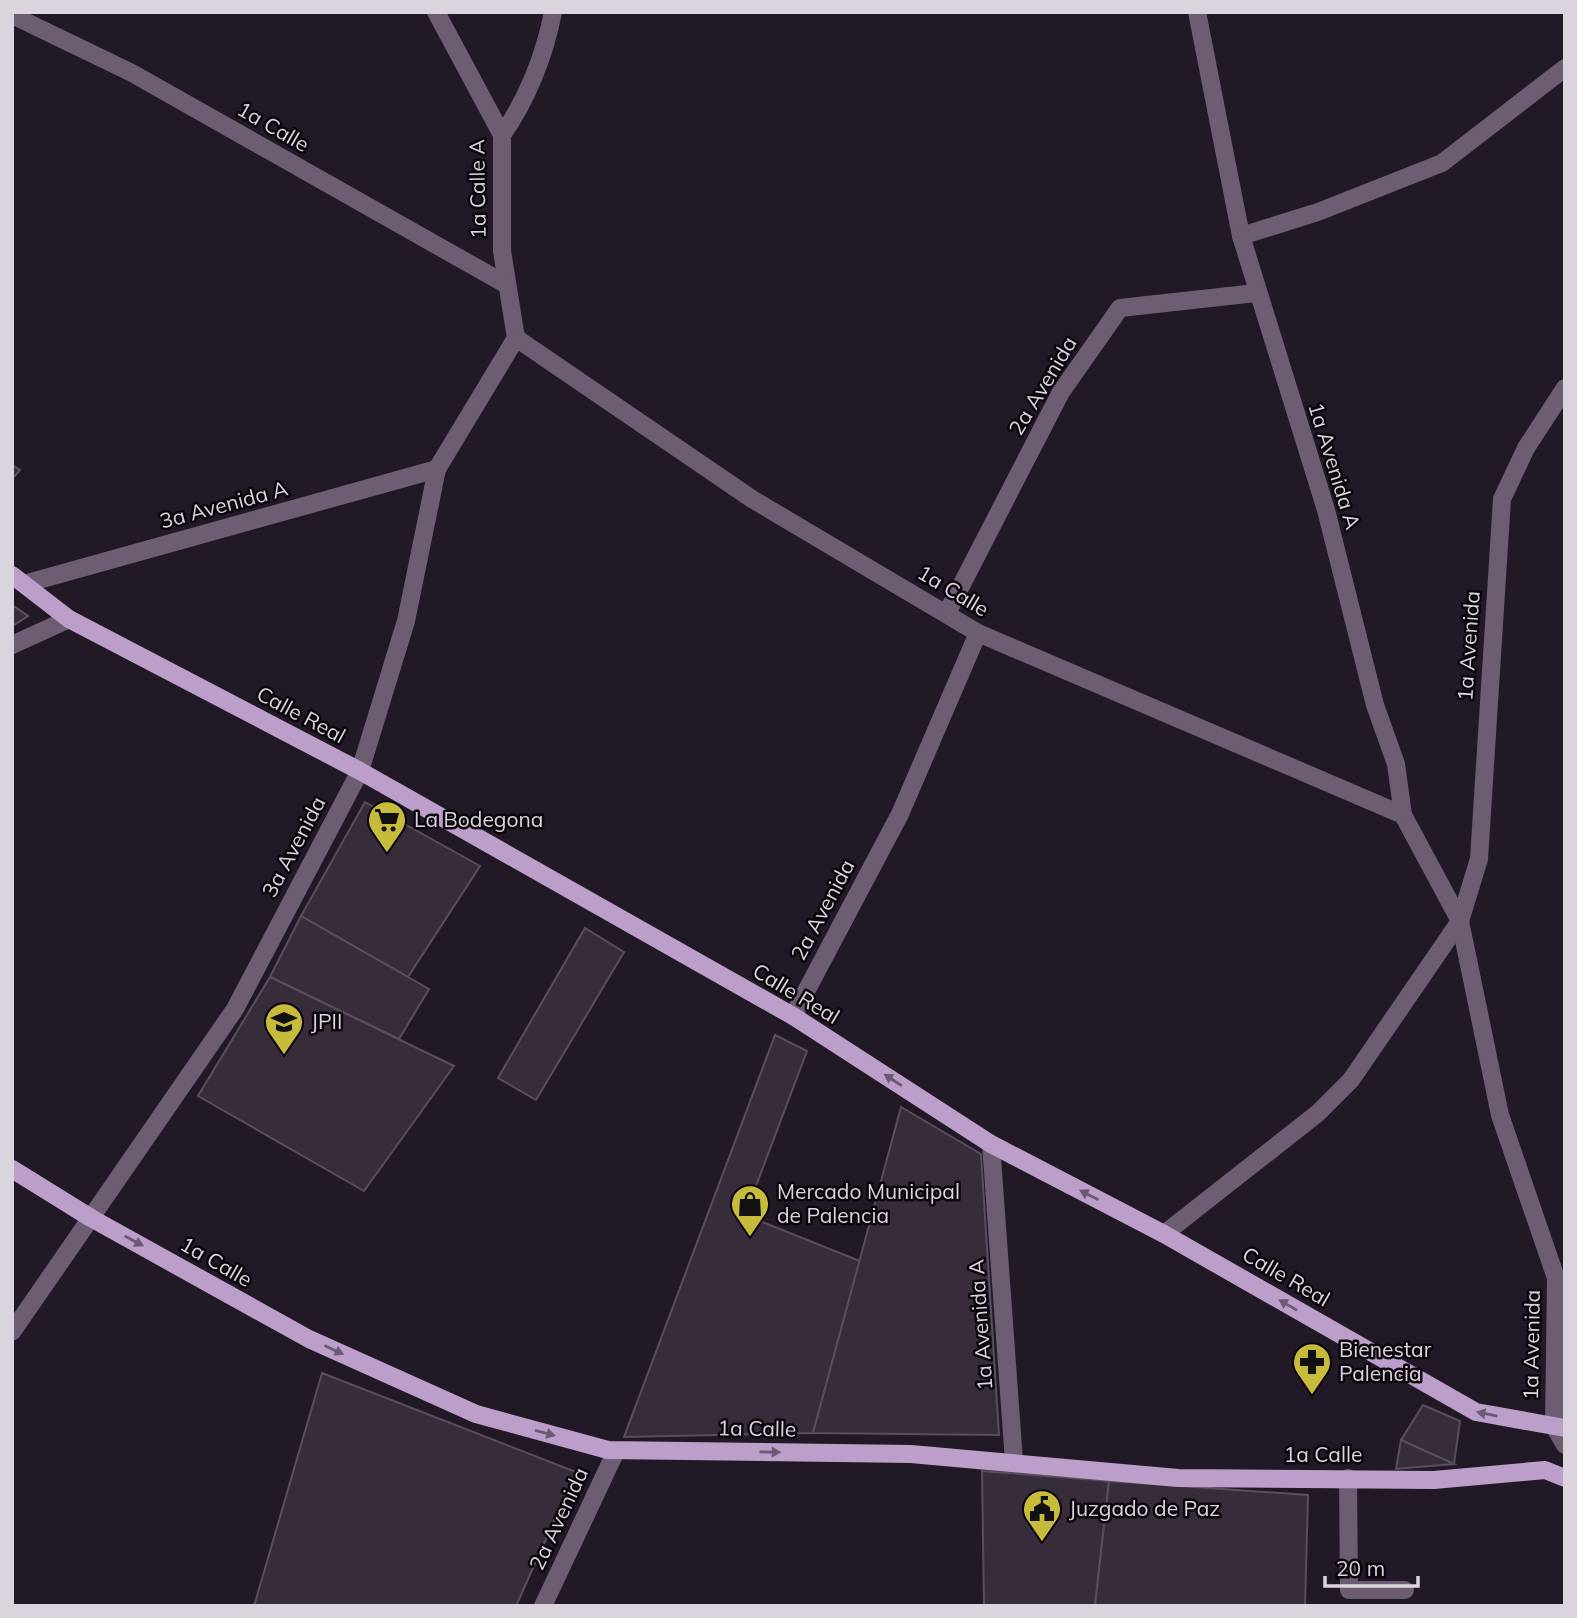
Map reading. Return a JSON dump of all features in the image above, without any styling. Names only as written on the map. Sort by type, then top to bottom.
[{"type":"main road","name":"Calle Real","points":[[18,580],[69,619],[360,771],[793,1016],[991,1143],[1164,1234],[1476,1412],[1559,1427]]},
{"type":"main road","name":"1a Calle","points":[[12,1169],[91,1219],[309,1339],[464,1409],[615,1451],[911,1454],[1014,1461],[1178,1478],[1434,1480],[1545,1470],[1565,1478]]},
{"type":"street","name":"1a Calle A","points":[[436,12],[502,135],[502,251],[516,338]]},
{"type":"street","points":[[502,135],[518,114],[549,33],[553,12]]},
{"type":"street","name":"1a Avenida A","points":[[1197,12],[1241,236],[1256,293],[1326,510],[1375,705],[1396,764],[1404,815],[1460,920]]},
{"type":"street","name":"1a Calle","points":[[12,15],[132,73],[507,285]]},
{"type":"street","points":[[1241,236],[1318,212],[1442,163],[1565,68]]},
{"type":"street","name":"2a Avenida","points":[[947,613],[1061,391],[1120,308],[1256,293]]},
{"type":"street","name":"1a Calle","points":[[516,338],[752,499],[978,633],[1404,815]]},
{"type":"street","name":"3a Avenida","points":[[12,1332],[235,1009],[360,771],[406,621],[438,469],[516,338]]},
{"type":"street","name":"1a Avenida","points":[[1164,1234],[1318,1113],[1351,1080],[1460,920],[1479,859],[1502,499],[1526,447],[1565,388]]},
{"type":"street","name":"3a Avenida A","points":[[18,580],[438,469]]},
{"type":"street","points":[[12,645],[69,619]]},
{"type":"street","name":"2a Avenida","points":[[793,1016],[900,814],[978,633]]},
{"type":"street","name":"1a Avenida","points":[[1460,920],[1500,1115],[1556,1278],[1559,1427],[1565,1445]]},
{"type":"street","name":"1a Avenida A","points":[[991,1143],[1014,1461]]},
{"type":"street","name":"2a Avenida","points":[[543,1606],[615,1451]]},
{"type":"street","points":[[1348,1478],[1349,1590],[1405,1590]]},
{"type":"building","points":[[12,465],[20,470],[12,479]]},
{"type":"building","points":[[12,605],[28,616],[12,626]]},
{"type":"building","points":[[12,605],[28,616],[12,626]]},
{"type":"building","points":[[365,802],[480,866],[408,977],[301,916]]},
{"type":"building","points":[[301,916],[429,989],[399,1039],[270,977]]},
{"type":"building","points":[[585,928],[624,952],[536,1100],[498,1078]]},
{"type":"building","name":"JPII","points":[[270,977],[454,1066],[364,1191],[198,1096]]},
{"type":"building","name":"Mercado Municipal de Palencia","points":[[775,1035],[807,1051],[745,1215],[860,1261],[813,1433],[624,1437]]},
{"type":"building","points":[[901,1107],[981,1154],[999,1435],[813,1433]]},
{"type":"building","points":[[322,1373],[576,1472],[516,1606],[254,1606]]},
{"type":"building","points":[[1423,1405],[1460,1421],[1454,1464],[1401,1440]]},
{"type":"building","points":[[1401,1440],[1454,1464],[1396,1469]]},
{"type":"building","name":"Juzgado de Paz","points":[[982,1471],[1109,1481],[1095,1606],[984,1606]]},
{"type":"building","points":[[1109,1481],[1308,1495],[1305,1606],[1095,1606]]},
{"type":"place","name":"La Bodegona","points":[[387,854]]},
{"type":"place","name":"JPII","points":[[284,1056]]},
{"type":"place","name":"Mercado Municipal de Palencia","points":[[750,1238]]},
{"type":"place","name":"Bienestar Palencia","points":[[1312,1396]]},
{"type":"place","name":"Juzgado de Paz","points":[[1042,1543]]}]
